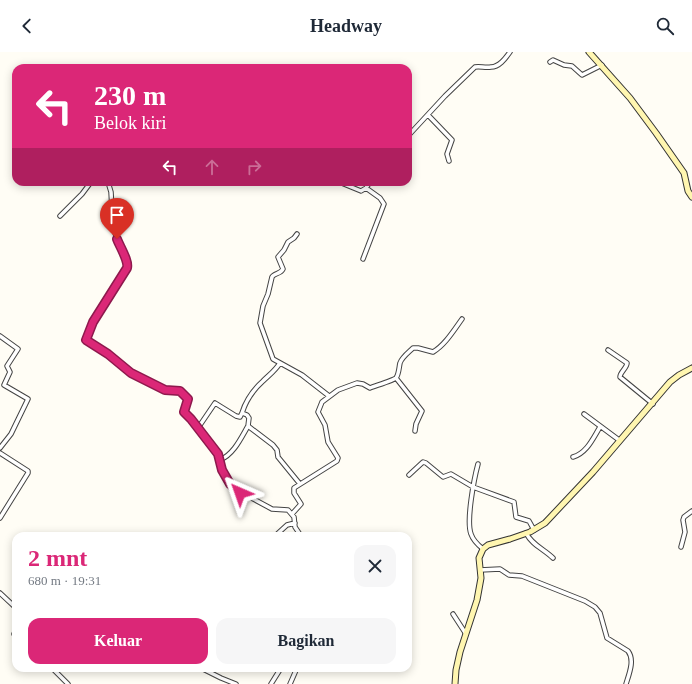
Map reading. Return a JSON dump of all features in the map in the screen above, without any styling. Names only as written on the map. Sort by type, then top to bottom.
[{"type":"street","points":[[412,132],[475,67],[491,68],[497,66],[510,52]]},
{"type":"street","points":[[589,52],[630,98],[656,133],[684,173],[688,191],[692,197]]},
{"type":"street","points":[[550,62],[553,60],[564,65],[572,66],[582,75],[602,65]]},
{"type":"street","points":[[428,115],[452,140],[447,154],[449,161]]},
{"type":"street","points":[[60,216],[88,186]]},
{"type":"street","points":[[109,186],[112,198],[113,227],[121,251],[128,264],[126,272],[93,322],[86,340],[108,354],[131,373],[165,390],[180,391],[188,398],[184,412],[218,454],[222,470],[230,484],[235,489],[272,509],[288,510],[292,514],[295,527],[298,532]]},
{"type":"street","points":[[349,186],[361,191],[366,188],[380,198],[384,204],[362,259]]},
{"type":"street","points":[[297,234],[288,242],[284,251],[278,257],[282,269],[281,272],[273,275],[272,277],[260,321],[272,357],[302,375],[329,396]]},
{"type":"street","points":[[292,514],[301,504],[293,491],[296,487],[336,461],[338,458],[328,442],[325,425],[318,412],[322,402],[338,390],[353,383],[360,383],[370,388],[390,382],[396,378],[401,361],[413,348],[433,352],[435,351],[462,319]]},
{"type":"street","points":[[0,336],[18,348],[8,366],[10,372],[4,385],[28,399],[10,434],[0,448]]},
{"type":"street","points":[[608,350],[627,363],[627,366],[620,374],[620,377],[653,404]]},
{"type":"street","points":[[198,428],[215,403],[238,417],[241,416],[248,397],[276,370],[280,363]]},
{"type":"street","points":[[455,684],[456,670],[477,600],[480,578],[479,558],[483,549],[488,545],[505,541],[534,530],[545,523],[593,472],[674,378],[692,368]]},
{"type":"street","points":[[396,378],[422,411],[416,424],[415,431]]},
{"type":"street","points":[[220,460],[228,456],[235,448],[248,426],[249,418],[247,415],[242,413]]},
{"type":"street","points":[[584,414],[619,440]]},
{"type":"street","points":[[248,426],[273,445],[278,457],[300,484]]},
{"type":"street","points":[[573,457],[578,456],[586,449],[600,427]]},
{"type":"street","points":[[0,453],[28,471],[28,473],[0,518]]},
{"type":"street","points":[[409,475],[425,462],[443,477],[450,474],[473,487],[514,502],[516,517],[529,521],[534,530]]},
{"type":"street","points":[[478,464],[473,487],[469,523],[470,533],[474,540],[483,549]]},
{"type":"street","points":[[681,547],[685,532],[683,520],[684,517],[692,511]]},
{"type":"street","points":[[279,532],[287,525],[295,523]]},
{"type":"street","points":[[526,533],[534,544],[546,551],[553,558]]},
{"type":"street","points":[[480,570],[500,569],[509,575],[522,576],[595,607],[600,613],[607,638],[628,650],[630,653],[631,665],[626,684]]},
{"type":"street","points":[[0,593],[12,604]]},
{"type":"street","points":[[453,614],[466,634]]},
{"type":"street","points":[[56,672],[68,684]]},
{"type":"street","points":[[210,672],[236,684]]},
{"type":"street","points":[[271,684],[278,672]]},
{"type":"street","points":[[290,684],[295,672]]},
{"type":"route","points":[[117,239],[121,251],[127,260],[128,264],[126,272],[93,322],[88,332],[86,341],[108,354],[131,373],[165,390],[180,391],[187,396],[188,399],[184,412],[218,454],[222,470],[230,484],[240,493]]}]
